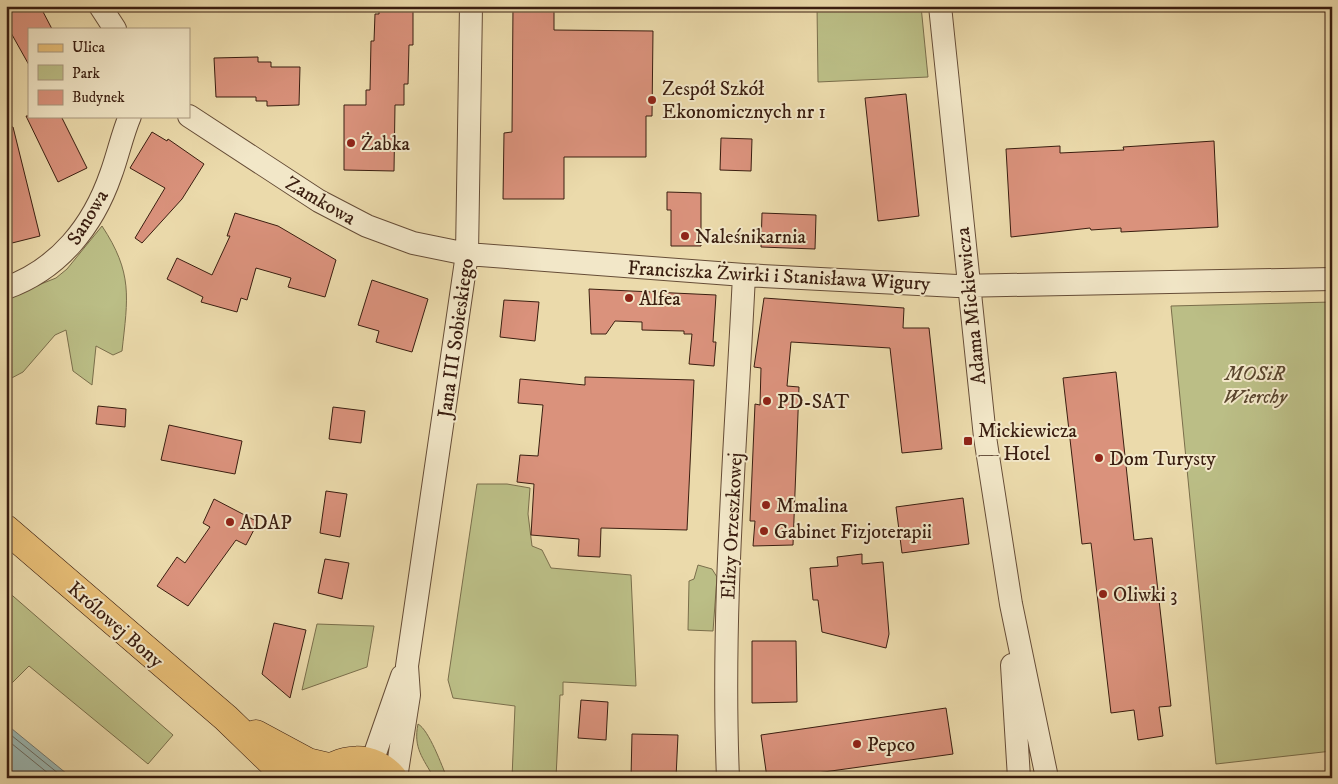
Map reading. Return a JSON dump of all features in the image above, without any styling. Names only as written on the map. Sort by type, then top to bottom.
[{"type":"main road","name":"Królowej Bony","points":[[6,529],[226,718],[288,778]]},
{"type":"main road","name":"Królowej Bony","points":[[226,718],[308,762],[324,773]]},
{"type":"main road","points":[[324,773],[354,760],[372,762],[385,769],[395,778]]},
{"type":"street","points":[[100,6],[114,28]]},
{"type":"street","name":"Jana III Sobieskiego","points":[[395,778],[409,696],[407,666],[467,254],[471,6]]},
{"type":"street","name":"Adama Mickiewicza","points":[[940,6],[967,286],[985,437],[1012,604],[1047,778]]},
{"type":"street","name":"Zamkowa","points":[[190,117],[318,201],[367,226],[413,244],[467,254]]},
{"type":"street","name":"Sanowa","points":[[6,288],[46,268],[72,246],[103,194],[129,118]]},
{"type":"street","name":"Franciszka Żwirki i Stanisława Wigury","points":[[467,254],[744,275],[967,286],[1332,279]]},
{"type":"street","name":"Elizy Orzeszkowej","points":[[728,778],[725,704],[726,594],[744,275]]},
{"type":"street","name":"Adama Mickiewicza","points":[[1012,604],[1010,626],[1019,778]]},
{"type":"street","name":"Jana III Sobieskiego","points":[[372,762],[399,682],[407,666]]},
{"type":"green space","points":[[817,6],[921,6],[928,77],[818,82]]},
{"type":"green space","points":[[102,226],[112,243],[124,272],[126,315],[122,351],[113,355],[96,346],[92,385],[73,371],[66,330],[55,335],[23,372],[6,381],[6,298],[56,278],[67,269]]},
{"type":"green space","name":"MOSiR Wierchy","points":[[1332,302],[1332,751],[1216,764],[1171,306]]},
{"type":"green space","points":[[477,484],[507,484],[530,488],[528,514],[532,546],[542,550],[551,568],[631,575],[636,686],[563,682],[563,695],[560,695],[556,778],[512,778],[515,706],[453,698],[448,680]]},
{"type":"green space","points":[[698,565],[712,569],[717,577],[713,631],[688,630],[689,581],[694,579]]},
{"type":"green space","points":[[6,590],[173,735],[148,764],[29,666],[6,689]]},
{"type":"green space","points":[[317,624],[374,626],[367,667],[302,690]]},
{"type":"green space","points":[[418,724],[431,741],[447,778],[434,778],[423,758],[417,740]]},
{"type":"water","points":[[6,724],[72,778],[6,778]]},
{"type":"building","points":[[6,6],[40,6],[51,28],[28,28],[28,63],[6,24]]},
{"type":"building","points":[[379,6],[413,6],[413,45],[409,45],[408,84],[404,84],[404,105],[395,105],[394,171],[344,170],[344,105],[366,105],[366,90],[370,90],[371,41],[374,41],[375,14],[379,14]]},
{"type":"building","points":[[513,6],[554,6],[554,30],[653,31],[652,116],[646,116],[646,157],[564,157],[564,199],[503,199],[504,133],[512,132]]},
{"type":"building","points":[[258,57],[258,62],[271,62],[271,67],[300,67],[299,105],[267,106],[267,101],[256,101],[256,97],[216,97],[214,58]]},
{"type":"building","points":[[906,94],[919,216],[878,221],[865,98]]},
{"type":"building","points":[[26,116],[28,118],[62,118],[87,168],[58,182]]},
{"type":"building","points":[[6,127],[13,127],[40,236],[12,243],[6,219]]},
{"type":"building","points":[[152,132],[167,141],[168,139],[204,164],[182,199],[142,243],[135,238],[165,188],[130,168]]},
{"type":"building","points":[[721,138],[752,139],[751,171],[720,170]]},
{"type":"building","points":[[1214,141],[1218,227],[1121,232],[1121,228],[1091,230],[1090,228],[1011,237],[1006,149],[1060,146],[1060,153],[1124,150],[1123,147]]},
{"type":"building","points":[[667,192],[701,193],[701,246],[671,246],[671,210],[667,210]]},
{"type":"building","points":[[235,213],[278,226],[336,260],[325,297],[288,287],[291,278],[256,268],[247,300],[241,298],[237,312],[201,302],[203,297],[167,279],[177,258],[212,275],[230,236],[227,236]]},
{"type":"building","points":[[762,213],[816,215],[815,249],[761,247]]},
{"type":"building","points":[[372,280],[428,299],[412,352],[376,342],[379,331],[358,325]]},
{"type":"building","points":[[589,289],[716,295],[713,342],[716,342],[714,366],[689,364],[692,334],[684,334],[684,331],[642,330],[642,322],[615,321],[606,334],[591,334]]},
{"type":"building","points":[[764,298],[904,308],[903,328],[929,328],[942,449],[902,453],[890,348],[791,342],[787,386],[799,387],[793,545],[753,546],[755,521],[750,521],[755,404],[760,405],[761,368],[754,367]]},
{"type":"building","points":[[504,300],[539,302],[535,341],[500,337]]},
{"type":"building","points":[[1116,372],[1134,540],[1152,538],[1171,706],[1159,707],[1163,736],[1138,740],[1134,710],[1111,713],[1091,543],[1082,544],[1063,378]]},
{"type":"building","points":[[585,377],[694,380],[687,530],[601,528],[600,557],[578,556],[579,539],[531,535],[534,484],[517,482],[520,455],[538,456],[543,405],[518,403],[520,379],[585,385]]},
{"type":"building","points":[[98,406],[126,409],[125,427],[96,424]]},
{"type":"building","points":[[333,407],[365,411],[361,443],[329,439]]},
{"type":"building","points":[[169,425],[242,441],[235,474],[161,460]]},
{"type":"building","points":[[326,491],[347,494],[340,537],[320,533]]},
{"type":"building","points":[[963,498],[969,544],[902,553],[896,507]]},
{"type":"building","points":[[214,499],[258,522],[246,545],[236,540],[188,606],[157,586],[177,557],[185,563],[210,527],[203,523]]},
{"type":"building","points":[[862,554],[862,564],[883,562],[889,634],[886,648],[822,632],[818,600],[813,600],[810,568],[838,566],[837,557]]},
{"type":"building","points":[[325,559],[349,563],[342,599],[318,593]]},
{"type":"building","points":[[274,623],[306,630],[290,698],[262,674]]},
{"type":"building","points":[[752,641],[796,641],[797,702],[752,703]]},
{"type":"building","points":[[581,700],[608,702],[606,740],[578,738]]},
{"type":"building","name":"Pepco","points":[[946,708],[953,754],[795,776],[795,778],[767,778],[761,735]]},
{"type":"building","points":[[632,734],[678,735],[676,778],[631,778]]},
{"type":"place","name":"Zespół Szkół Ekonomicznych nr 1","points":[[652,100]]},
{"type":"place","name":"Żabka","points":[[351,143]]},
{"type":"place","name":"Naleśnikarnia","points":[[685,236]]},
{"type":"place","name":"Alfea","points":[[629,298]]},
{"type":"place","name":"PD-SAT","points":[[767,401]]},
{"type":"place","name":"Mickiewicza — Hotel","points":[[968,441]]},
{"type":"place","name":"Dom Turysty","points":[[1099,458]]},
{"type":"place","name":"Mmalina","points":[[766,505]]},
{"type":"place","name":"ADAP","points":[[230,522]]},
{"type":"place","name":"Gabinet Fizjoterapii","points":[[764,531]]},
{"type":"place","name":"Oliwki 3","points":[[1103,594]]},
{"type":"place","name":"Pepco","points":[[857,744]]}]
